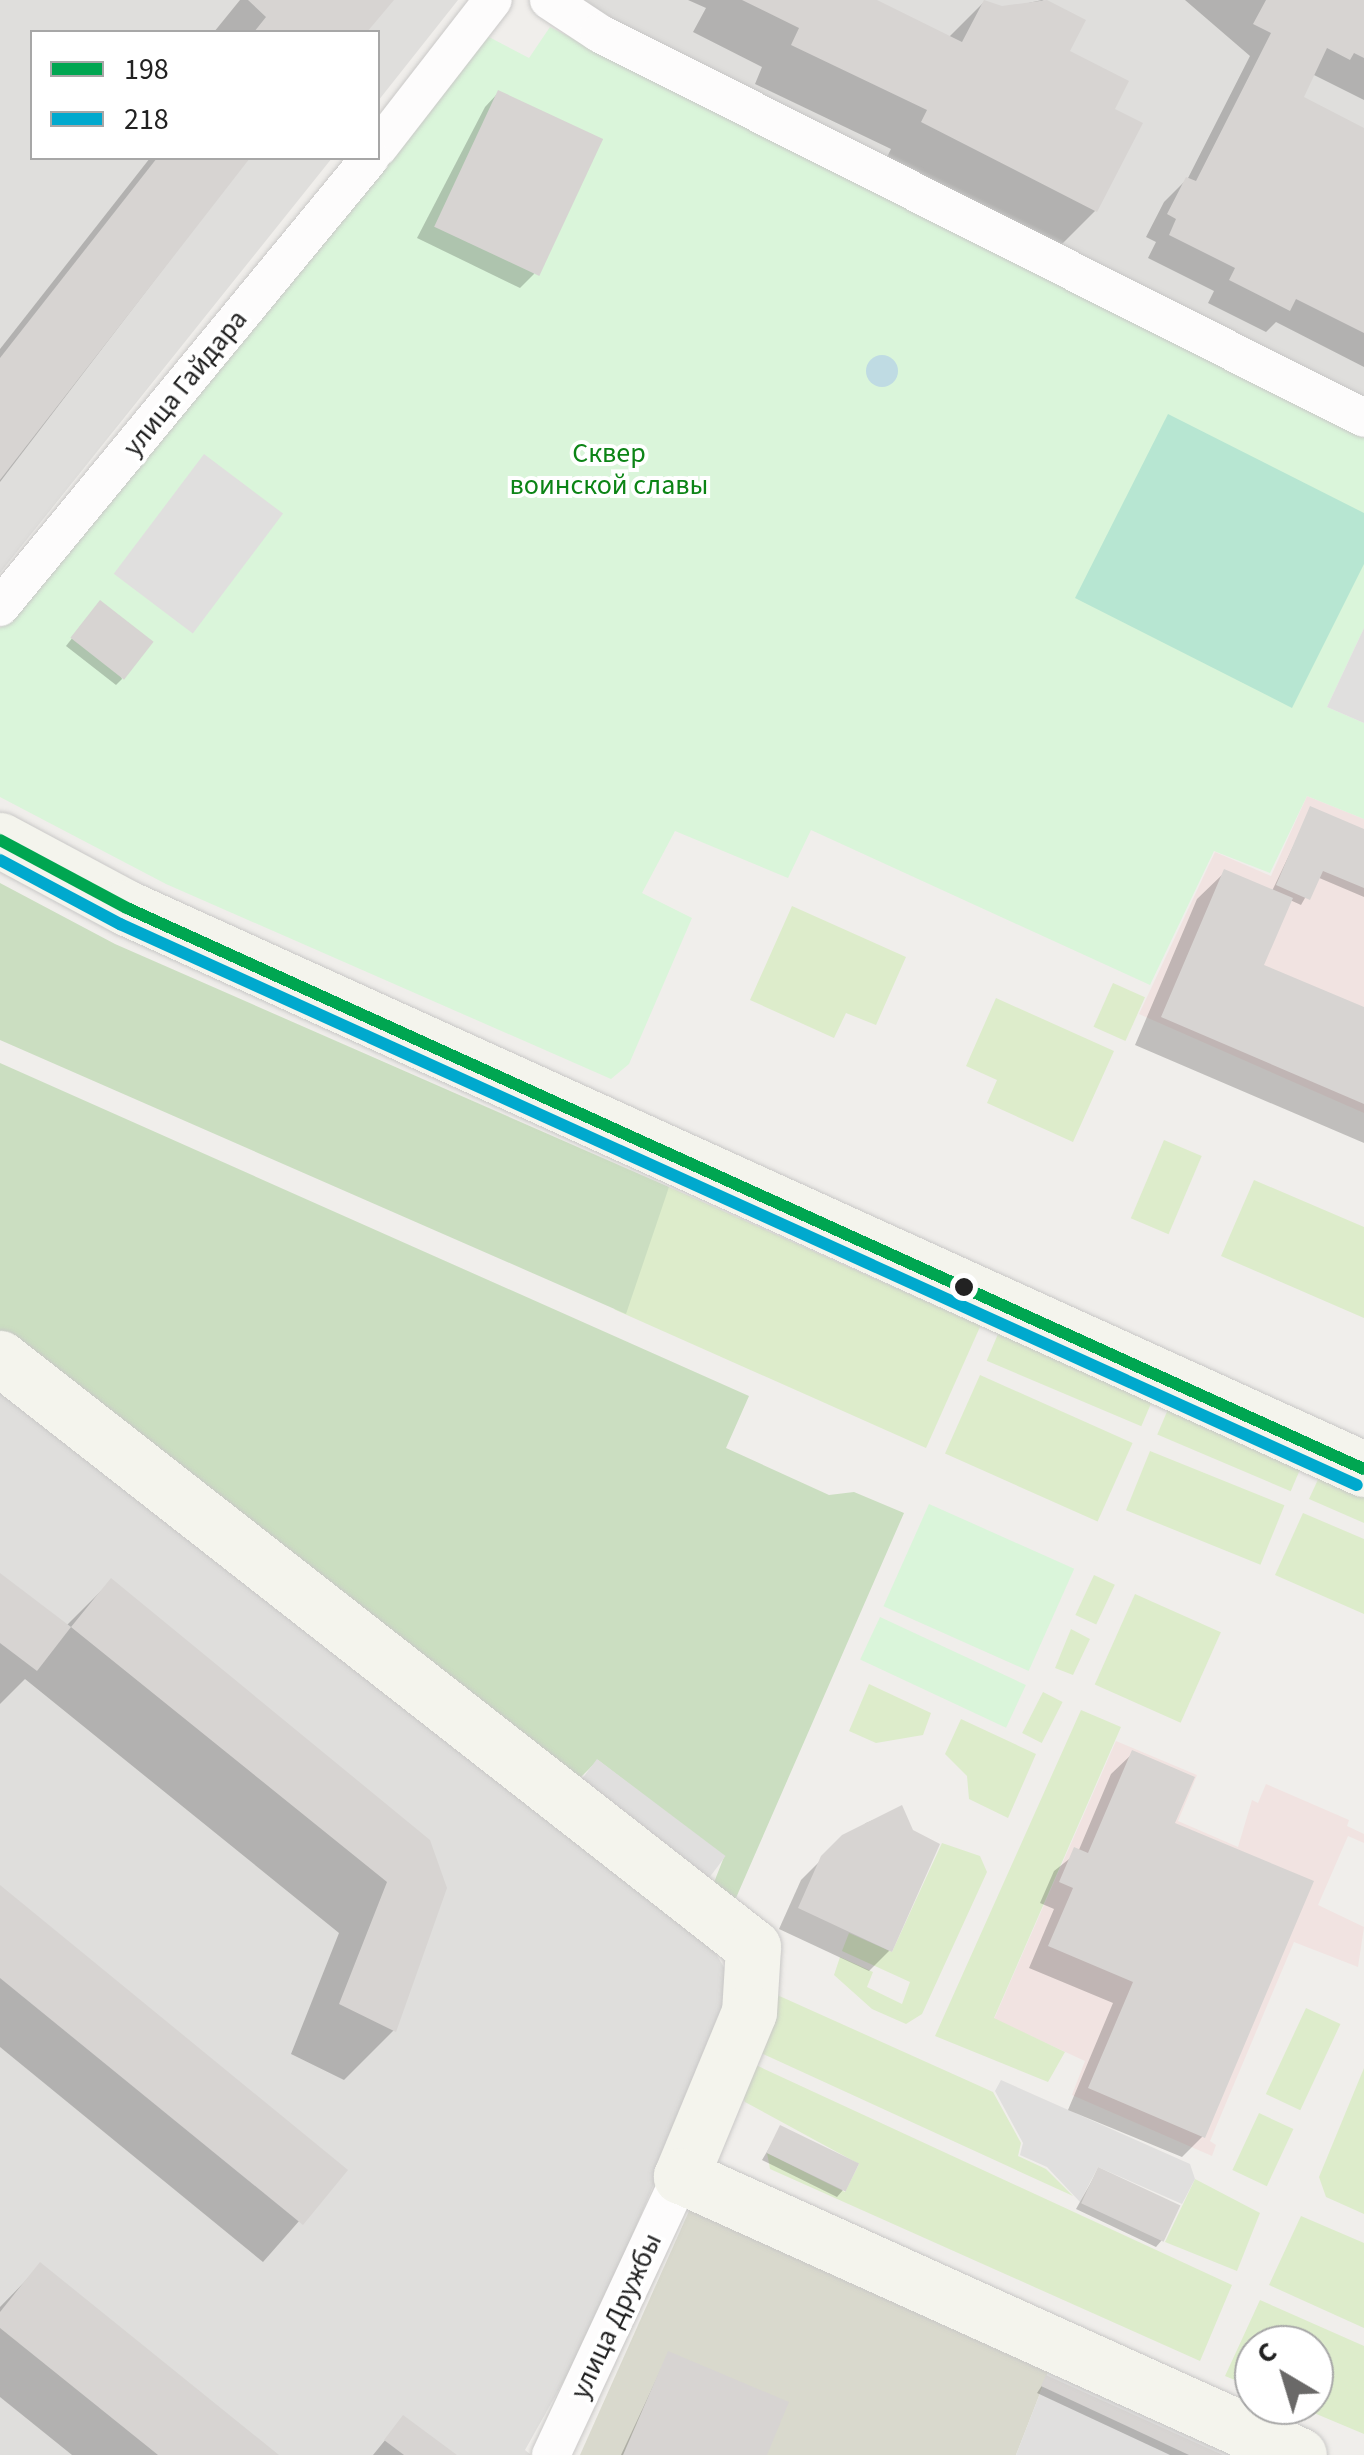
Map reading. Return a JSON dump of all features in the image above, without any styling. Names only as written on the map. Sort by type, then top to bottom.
[{"type":"street","points":[[380,145],[493,0]]},
{"type":"street","points":[[548,0],[599,33],[1364,418]]},
{"type":"street","name":"улица Гайдара","points":[[0,607],[368,160]]},
{"type":"street","points":[[0,840],[127,908],[1129,1357],[1364,1470]]},
{"type":"street","points":[[0,1358],[753,1947],[749,2012],[681,2176],[1299,2455]]},
{"type":"street","name":"улица Дружбы","points":[[551,2455],[681,2176]]},
{"type":"shaded area","points":[[0,0],[458,0],[380,98],[380,30],[30,30],[30,160],[330,160],[0,573]]},
{"type":"shaded area","points":[[573,0],[1364,0],[1364,400]]},
{"type":"shaded area","points":[[204,454],[283,514],[193,633],[114,574]]},
{"type":"shaded area","points":[[1364,628],[1364,723],[1327,707]]},
{"type":"shaded area","points":[[1307,796],[1364,819],[1364,1113],[1139,1014],[1215,852],[1271,876]]},
{"type":"shaded area","points":[[0,1380],[710,1944],[731,1979],[724,2016],[594,2327],[525,2450],[531,2455],[0,2455]]},
{"type":"shaded area","points":[[1116,1741],[1197,1775],[1178,1821],[1238,1847],[1252,1800],[1258,1803],[1266,1784],[1349,1820],[1347,1826],[1364,1834],[1364,1843],[1348,1836],[1318,1905],[1364,1927],[1358,1967],[1294,1942],[1210,2141],[1216,2145],[1212,2156],[1072,2095],[1085,2061],[994,2019]]},
{"type":"shaded area","points":[[597,1759],[726,1856],[694,1897],[566,1801]]},
{"type":"shaded area","points":[[1001,2080],[1190,2164],[1195,2179],[1182,2204],[1098,2167],[1080,2202],[1047,2167],[1020,2155],[1023,2143],[995,2091]]},
{"type":"shaded area","points":[[693,2202],[1053,2360],[1016,2455],[580,2455]]},
{"type":"shaded area","points":[[1053,2360],[1263,2455],[1016,2455]]},
{"type":"green space","name":"Сквер воинской славы","points":[[550,27],[1364,438],[1364,628],[1327,707],[1364,723],[1364,819],[1307,796],[1270,873],[1214,851],[1150,985],[811,830],[788,878],[675,831],[642,893],[692,918],[629,1064],[611,1079],[166,884],[0,797],[0,628],[244,335],[472,44],[489,37],[529,58]]},
{"type":"green space","points":[[1168,414],[1364,513],[1364,564],[1292,708],[1075,598]]},
{"type":"green space","points":[[0,883],[115,944],[669,1187],[626,1314],[0,1040]]},
{"type":"green space","points":[[792,906],[906,957],[876,1025],[846,1013],[834,1038],[750,1000]]},
{"type":"green space","points":[[1113,983],[1145,997],[1125,1041],[1093,1027]]},
{"type":"green space","points":[[996,998],[1114,1051],[1073,1142],[987,1103],[997,1080],[966,1066]]},
{"type":"green space","points":[[0,1063],[749,1396],[726,1448],[829,1495],[854,1492],[904,1513],[732,1907],[711,1890],[724,1857],[598,1760],[574,1784],[0,1332]]},
{"type":"green space","points":[[1164,1140],[1202,1156],[1169,1234],[1131,1218]]},
{"type":"green space","points":[[1254,1180],[1364,1227],[1364,1318],[1221,1256]]},
{"type":"green space","points":[[669,1187],[981,1326],[926,1448],[614,1309]]},
{"type":"green space","points":[[998,1334],[1153,1400],[1141,1426],[987,1361]]},
{"type":"green space","points":[[980,1375],[1133,1443],[1098,1521],[945,1454]]},
{"type":"green space","points":[[1169,1407],[1302,1464],[1291,1491],[1157,1435]]},
{"type":"green space","points":[[1150,1451],[1284,1505],[1260,1565],[1126,1510]]},
{"type":"green space","points":[[1321,1473],[1364,1492],[1364,1523],[1309,1499]]},
{"type":"green space","points":[[929,1504],[1074,1569],[1029,1671],[883,1606]]},
{"type":"green space","points":[[1303,1513],[1364,1539],[1364,1614],[1275,1575]]},
{"type":"green space","points":[[1094,1575],[1115,1585],[1096,1625],[1075,1615]]},
{"type":"green space","points":[[1135,1594],[1221,1632],[1181,1723],[1095,1684]]},
{"type":"green space","points":[[880,1617],[1026,1685],[1006,1728],[860,1660]]},
{"type":"green space","points":[[1071,1629],[1090,1639],[1073,1675],[1055,1668]]},
{"type":"green space","points":[[869,1684],[931,1713],[923,1735],[876,1743],[849,1731]]},
{"type":"green space","points":[[1043,1692],[1063,1702],[1042,1743],[1022,1733]]},
{"type":"green space","points":[[1081,1710],[1121,1727],[994,2018],[1065,2052],[1048,2082],[935,2036]]},
{"type":"green space","points":[[961,1719],[1036,1754],[1008,1818],[969,1799],[967,1776],[945,1754]]},
{"type":"green space","points":[[942,1843],[980,1856],[987,1872],[922,2014],[906,2024],[872,2009],[834,1975],[840,1957],[873,1972],[867,1987],[902,2004],[910,1982],[842,1951],[849,1933],[892,1952]]},
{"type":"green space","points":[[775,1994],[993,2092],[1021,2143],[1018,2156],[1046,2169],[1073,2196],[752,2049]]},
{"type":"green space","points":[[1306,2008],[1340,2024],[1300,2110],[1266,2094]]},
{"type":"green space","points":[[747,2061],[1232,2285],[1200,2361],[770,2169],[767,2153],[845,2192],[859,2164],[745,2102],[739,2089]]},
{"type":"green space","points":[[1364,2068],[1364,2214],[1326,2197],[1319,2177]]},
{"type":"green space","points":[[1259,2113],[1293,2129],[1267,2186],[1232,2170]]},
{"type":"green space","points":[[1195,2179],[1260,2213],[1237,2271],[1165,2242]]},
{"type":"green space","points":[[1301,2216],[1364,2243],[1364,2328],[1269,2285]]},
{"type":"green space","points":[[1260,2300],[1317,2325],[1248,2325]]},
{"type":"green space","points":[[1334,2333],[1364,2346],[1364,2434],[1334,2421]]},
{"type":"green space","points":[[1234,2356],[1234,2380],[1225,2376]]},
{"type":"water","points":[[882,355],[894,359],[898,371],[894,383],[882,387],[870,383],[866,371],[870,359]]},
{"type":"building","points":[[248,0],[394,0],[369,30],[256,30],[266,17]]},
{"type":"building","points":[[742,0],[877,0],[962,42],[984,0],[1002,6],[1047,0],[1086,20],[1070,51],[1129,81],[1115,109],[1143,123],[1097,212],[921,122],[927,110],[791,45],[799,28]]},
{"type":"building","points":[[1266,0],[1364,0],[1364,58],[1354,53],[1350,60],[1327,48],[1304,97],[1364,128],[1364,333],[1296,299],[1290,311],[1229,280],[1235,268],[1169,235],[1176,219],[1167,214],[1186,177],[1196,181],[1271,33],[1253,24]]},
{"type":"building","points":[[498,90],[603,139],[539,276],[434,227]]},
{"type":"building","points":[[155,160],[248,160],[0,480],[0,358]]},
{"type":"building","points":[[100,600],[154,642],[124,680],[70,638]]},
{"type":"building","points":[[1310,806],[1364,829],[1364,888],[1323,871],[1310,900],[1276,885]]},
{"type":"building","points":[[1224,869],[1293,898],[1264,965],[1364,1007],[1364,1104],[1161,1017]]},
{"type":"building","points":[[0,1573],[71,1627],[37,1671],[0,1643]]},
{"type":"building","points":[[111,1578],[430,1840],[447,1888],[396,2032],[339,2004],[387,1882],[71,1627]]},
{"type":"building","points":[[1132,1750],[1195,1777],[1175,1823],[1314,1881],[1205,2138],[1088,2088],[1133,1982],[1048,1946],[1073,1888],[1059,1882],[1074,1847],[1088,1853]]},
{"type":"building","points":[[902,1805],[913,1830],[940,1844],[892,1952],[798,1908],[821,1856],[842,1835]]},
{"type":"building","points":[[0,1885],[348,2170],[303,2225],[0,1978]]},
{"type":"building","points":[[780,2125],[859,2164],[846,2191],[766,2153]]},
{"type":"building","points":[[1098,2167],[1180,2205],[1164,2242],[1081,2203]]},
{"type":"building","points":[[40,2262],[279,2455],[158,2455],[0,2328],[0,2312]]},
{"type":"building","points":[[668,2351],[789,2402],[767,2455],[623,2455]]},
{"type":"building","points":[[1046,2375],[1223,2455],[1189,2455],[1041,2386]]},
{"type":"building","points":[[403,2415],[457,2455],[404,2455],[384,2440]]},
{"type":"transit line","name":"198","points":[[0,840],[127,908],[1364,1469]]},
{"type":"transit line","name":"218","points":[[0,860],[120,924],[1357,1485]]}]
